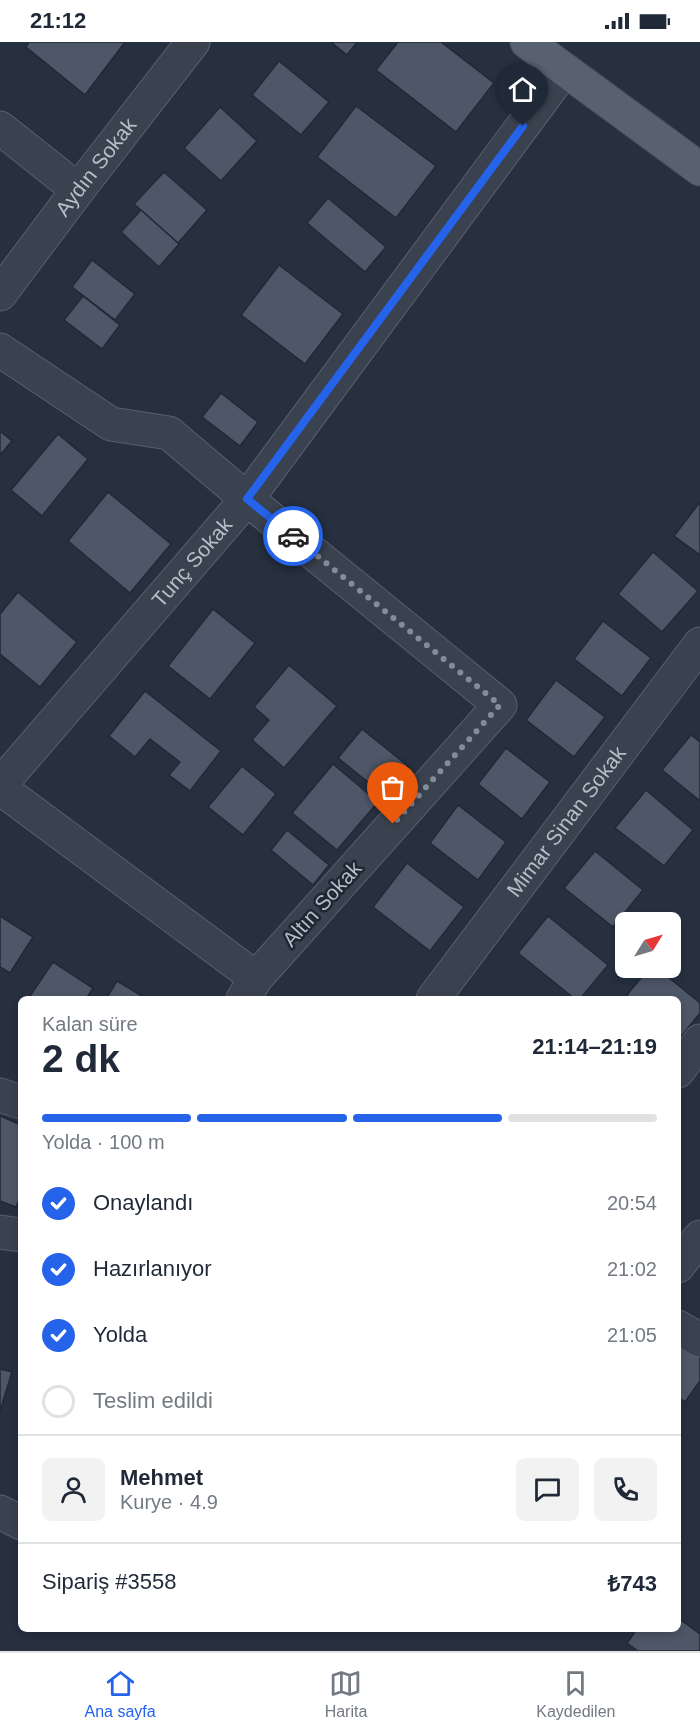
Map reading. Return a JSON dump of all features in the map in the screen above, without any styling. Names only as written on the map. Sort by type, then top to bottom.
[{"type":"main road","points":[[527,42],[700,169]]},
{"type":"street","name":"Aydın Sokak","points":[[0,294],[193,42]]},
{"type":"street","name":"Tunç Sokak","points":[[0,787],[247,499],[564,70]]},
{"type":"street","points":[[0,128],[78,190]]},
{"type":"street","points":[[0,350],[111,424],[169,432],[247,499]]},
{"type":"street","name":"Altın Sokak","points":[[247,499],[500,705],[249,988]]},
{"type":"street","name":"Mimar Sinan Sokak","points":[[435,996],[700,644]]},
{"type":"street","points":[[0,787],[249,988]]},
{"type":"street","points":[[681,1067],[700,1041]]},
{"type":"street","points":[[0,1095],[18,1101]]},
{"type":"street","points":[[0,1232],[18,1235]]},
{"type":"street","points":[[681,1262],[700,1236]]},
{"type":"street","points":[[681,1329],[700,1340]]},
{"type":"street","points":[[0,1512],[18,1521]]},
{"type":"building","points":[[29,42],[125,42],[85,95],[26,47]]},
{"type":"building","points":[[331,42],[357,42],[347,55]]},
{"type":"building","points":[[398,42],[441,42],[494,83],[456,132],[376,70]]},
{"type":"building","points":[[279,61],[329,102],[301,135],[252,95]]},
{"type":"building","points":[[356,106],[436,166],[396,218],[317,157]]},
{"type":"building","points":[[220,107],[257,141],[221,181],[184,148]]},
{"type":"building","points":[[164,172],[207,210],[178,243],[134,204]]},
{"type":"building","points":[[328,198],[386,247],[365,272],[307,223]]},
{"type":"building","points":[[141,210],[179,244],[159,267],[121,232]]},
{"type":"building","points":[[92,260],[135,294],[115,320],[72,287]]},
{"type":"building","points":[[279,265],[343,314],[305,364],[241,315]]},
{"type":"building","points":[[83,296],[120,325],[102,349],[64,320]]},
{"type":"building","points":[[221,393],[258,422],[240,446],[202,417]]},
{"type":"building","points":[[0,431],[12,441],[0,455]]},
{"type":"building","points":[[58,434],[88,459],[42,516],[11,490]]},
{"type":"building","points":[[108,492],[171,544],[130,593],[68,541]]},
{"type":"building","points":[[700,502],[700,555],[674,536]]},
{"type":"building","points":[[653,552],[698,591],[662,632],[618,594]]},
{"type":"building","points":[[18,592],[77,642],[40,687],[0,654],[0,614]]},
{"type":"building","points":[[213,609],[255,643],[210,699],[168,666]]},
{"type":"building","points":[[603,621],[651,658],[622,696],[574,659]]},
{"type":"building","points":[[289,665],[337,706],[284,768],[252,740],[269,720],[254,707]]},
{"type":"building","points":[[556,680],[605,717],[574,757],[526,720]]},
{"type":"building","points":[[145,691],[221,751],[190,791],[169,775],[180,762],[150,739],[135,757],[109,736]]},
{"type":"building","points":[[362,729],[408,766],[384,795],[338,758]]},
{"type":"building","points":[[691,735],[700,742],[700,801],[662,770]]},
{"type":"building","points":[[506,748],[550,782],[522,819],[478,784]]},
{"type":"building","points":[[333,764],[378,802],[337,850],[292,813]]},
{"type":"building","points":[[242,766],[276,794],[243,835],[208,807]]},
{"type":"building","points":[[646,790],[693,830],[664,866],[615,828]]},
{"type":"building","points":[[458,805],[506,842],[478,880],[430,843]]},
{"type":"building","points":[[287,830],[329,865],[313,885],[271,850]]},
{"type":"building","points":[[595,851],[643,890],[625,912],[615,912],[613,927],[564,888]]},
{"type":"building","points":[[407,863],[464,907],[430,951],[373,907]]},
{"type":"building","points":[[0,916],[33,937],[10,973],[0,967]]},
{"type":"building","points":[[548,916],[608,965],[582,996],[571,996],[518,953]]},
{"type":"building","points":[[53,962],[93,988],[88,996],[30,996]]},
{"type":"building","points":[[641,978],[669,978],[700,1003],[700,1013],[681,1037],[681,996],[628,996]]},
{"type":"building","points":[[117,981],[142,996],[108,996]]},
{"type":"building","points":[[0,1116],[18,1124],[18,1202],[16,1207],[0,1201]]},
{"type":"building","points":[[681,1335],[700,1350],[700,1381],[685,1402],[681,1399]]},
{"type":"building","points":[[0,1369],[12,1372],[0,1411]]},
{"type":"building","points":[[681,1620],[700,1634],[700,1651],[638,1651],[627,1643],[635,1632],[681,1632]]},
{"type":"way so far","points":[[293,536],[500,705],[393,824]]},
{"type":"route","points":[[293,536],[247,499],[523,126]]}]
